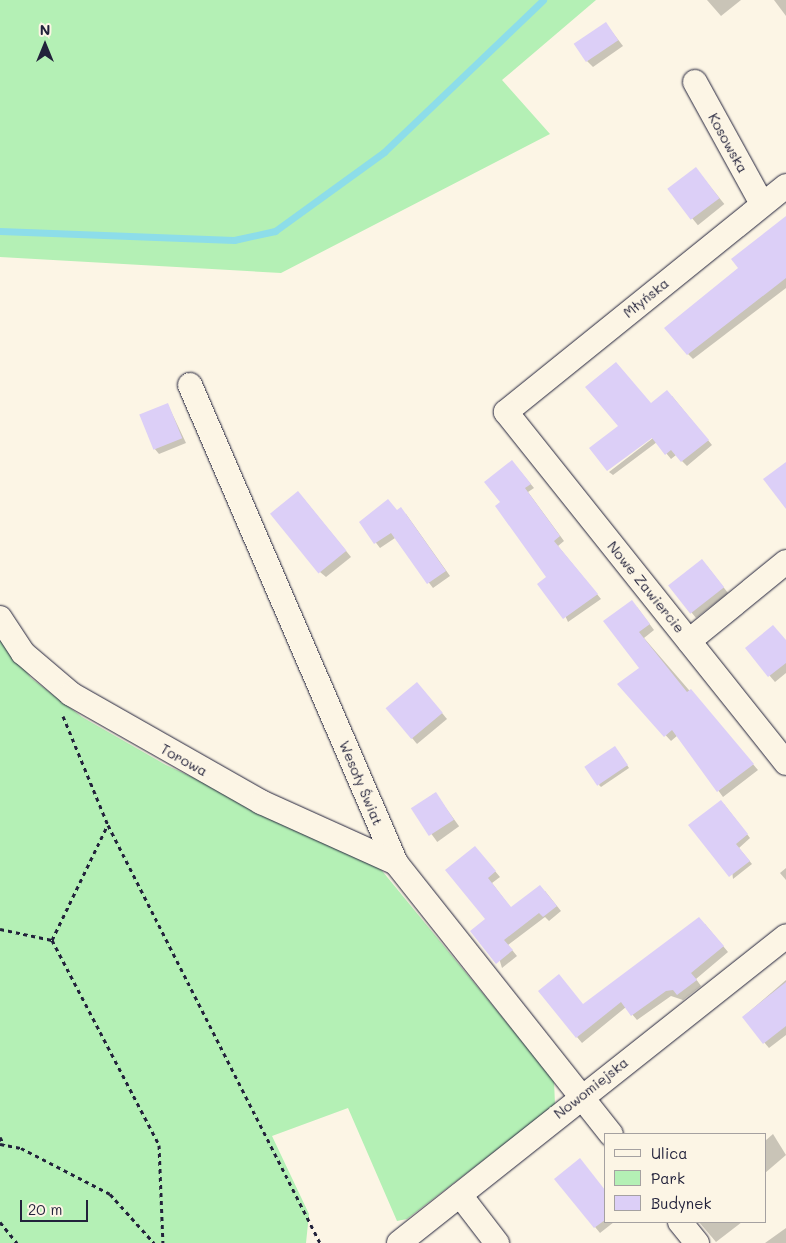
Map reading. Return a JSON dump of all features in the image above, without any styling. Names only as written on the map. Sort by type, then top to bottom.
[{"type":"street","name":"Kosowska","points":[[695,82],[762,204]]},
{"type":"street","name":"Młyńska","points":[[506,412],[786,186]]},
{"type":"street","name":"Wesoły Świat","points":[[190,384],[396,863],[610,1133]]},
{"type":"street","name":"Nowe Zawiercie","points":[[506,412],[786,763]]},
{"type":"street","points":[[689,641],[786,562]]},
{"type":"street","name":"Torowa","points":[[0,618],[47,678],[184,762],[396,863]]},
{"type":"street","name":"Nowomiejska","points":[[398,1243],[460,1195],[580,1096],[786,936]]},
{"type":"street","points":[[460,1195],[497,1243]]},
{"type":"street","points":[[681,1223],[697,1243]]},
{"type":"path","points":[[47,678],[108,825],[320,1243]]},
{"type":"path","points":[[52,940],[108,825]]},
{"type":"path","points":[[0,929],[52,940]]},
{"type":"path","points":[[52,940],[159,1145],[163,1243]]},
{"type":"path","points":[[0,1137],[2,1144],[21,1148],[110,1194],[154,1243]]},
{"type":"path","points":[[0,1222],[17,1243]]},
{"type":"green space","points":[[0,0],[596,0],[502,80],[550,134],[281,273],[0,257]]},
{"type":"green space","points":[[0,634],[31,678],[82,717],[166,765],[374,861],[554,1080],[555,1105],[407,1219],[397,1221],[348,1108],[272,1136],[309,1214],[306,1243],[0,1243]]},
{"type":"building","points":[[606,22],[618,40],[586,62],[574,44]]},
{"type":"building","points":[[696,167],[719,198],[691,220],[667,189]]},
{"type":"building","points":[[786,216],[786,278],[687,355],[664,328],[738,268],[731,259]]},
{"type":"building","points":[[616,362],[651,403],[667,390],[709,440],[681,462],[671,450],[665,455],[652,438],[607,471],[589,448],[618,426],[585,387]]},
{"type":"building","points":[[168,403],[182,438],[153,450],[139,415]]},
{"type":"building","points":[[512,460],[531,484],[525,488],[560,536],[554,541],[598,594],[563,619],[537,584],[546,577],[495,506],[500,502],[484,482]]},
{"type":"building","points":[[786,462],[786,509],[763,479]]},
{"type":"building","points":[[298,491],[346,551],[318,573],[270,514]]},
{"type":"building","points":[[388,499],[397,510],[401,507],[446,571],[427,584],[391,533],[374,544],[359,522]]},
{"type":"building","points":[[702,559],[724,587],[690,614],[668,585]]},
{"type":"building","points":[[632,600],[650,624],[639,632],[687,692],[691,689],[754,764],[717,792],[672,730],[664,737],[617,684],[639,668],[603,621]]},
{"type":"building","points":[[773,625],[786,640],[786,663],[768,677],[745,648]]},
{"type":"building","points":[[417,682],[443,713],[411,739],[386,708]]},
{"type":"building","points":[[615,746],[628,765],[597,786],[584,767]]},
{"type":"building","points":[[436,792],[454,820],[429,836],[411,808]]},
{"type":"building","points":[[721,800],[748,834],[736,844],[750,861],[729,877],[688,825]]},
{"type":"building","points":[[475,846],[496,871],[488,878],[511,907],[540,885],[557,906],[543,917],[539,913],[504,940],[513,950],[496,964],[470,931],[485,919],[445,870]]},
{"type":"building","points":[[699,917],[724,946],[691,973],[697,980],[677,995],[673,990],[666,991],[631,1016],[621,1002],[576,1038],[538,991],[559,974],[583,1004]]},
{"type":"building","points":[[786,982],[786,1026],[763,1044],[742,1017]]},
{"type":"building","points":[[580,1158],[604,1189],[604,1221],[594,1228],[554,1179]]},
{"type":"waterway","points":[[0,231],[234,240],[275,231],[384,152],[543,0]]}]
